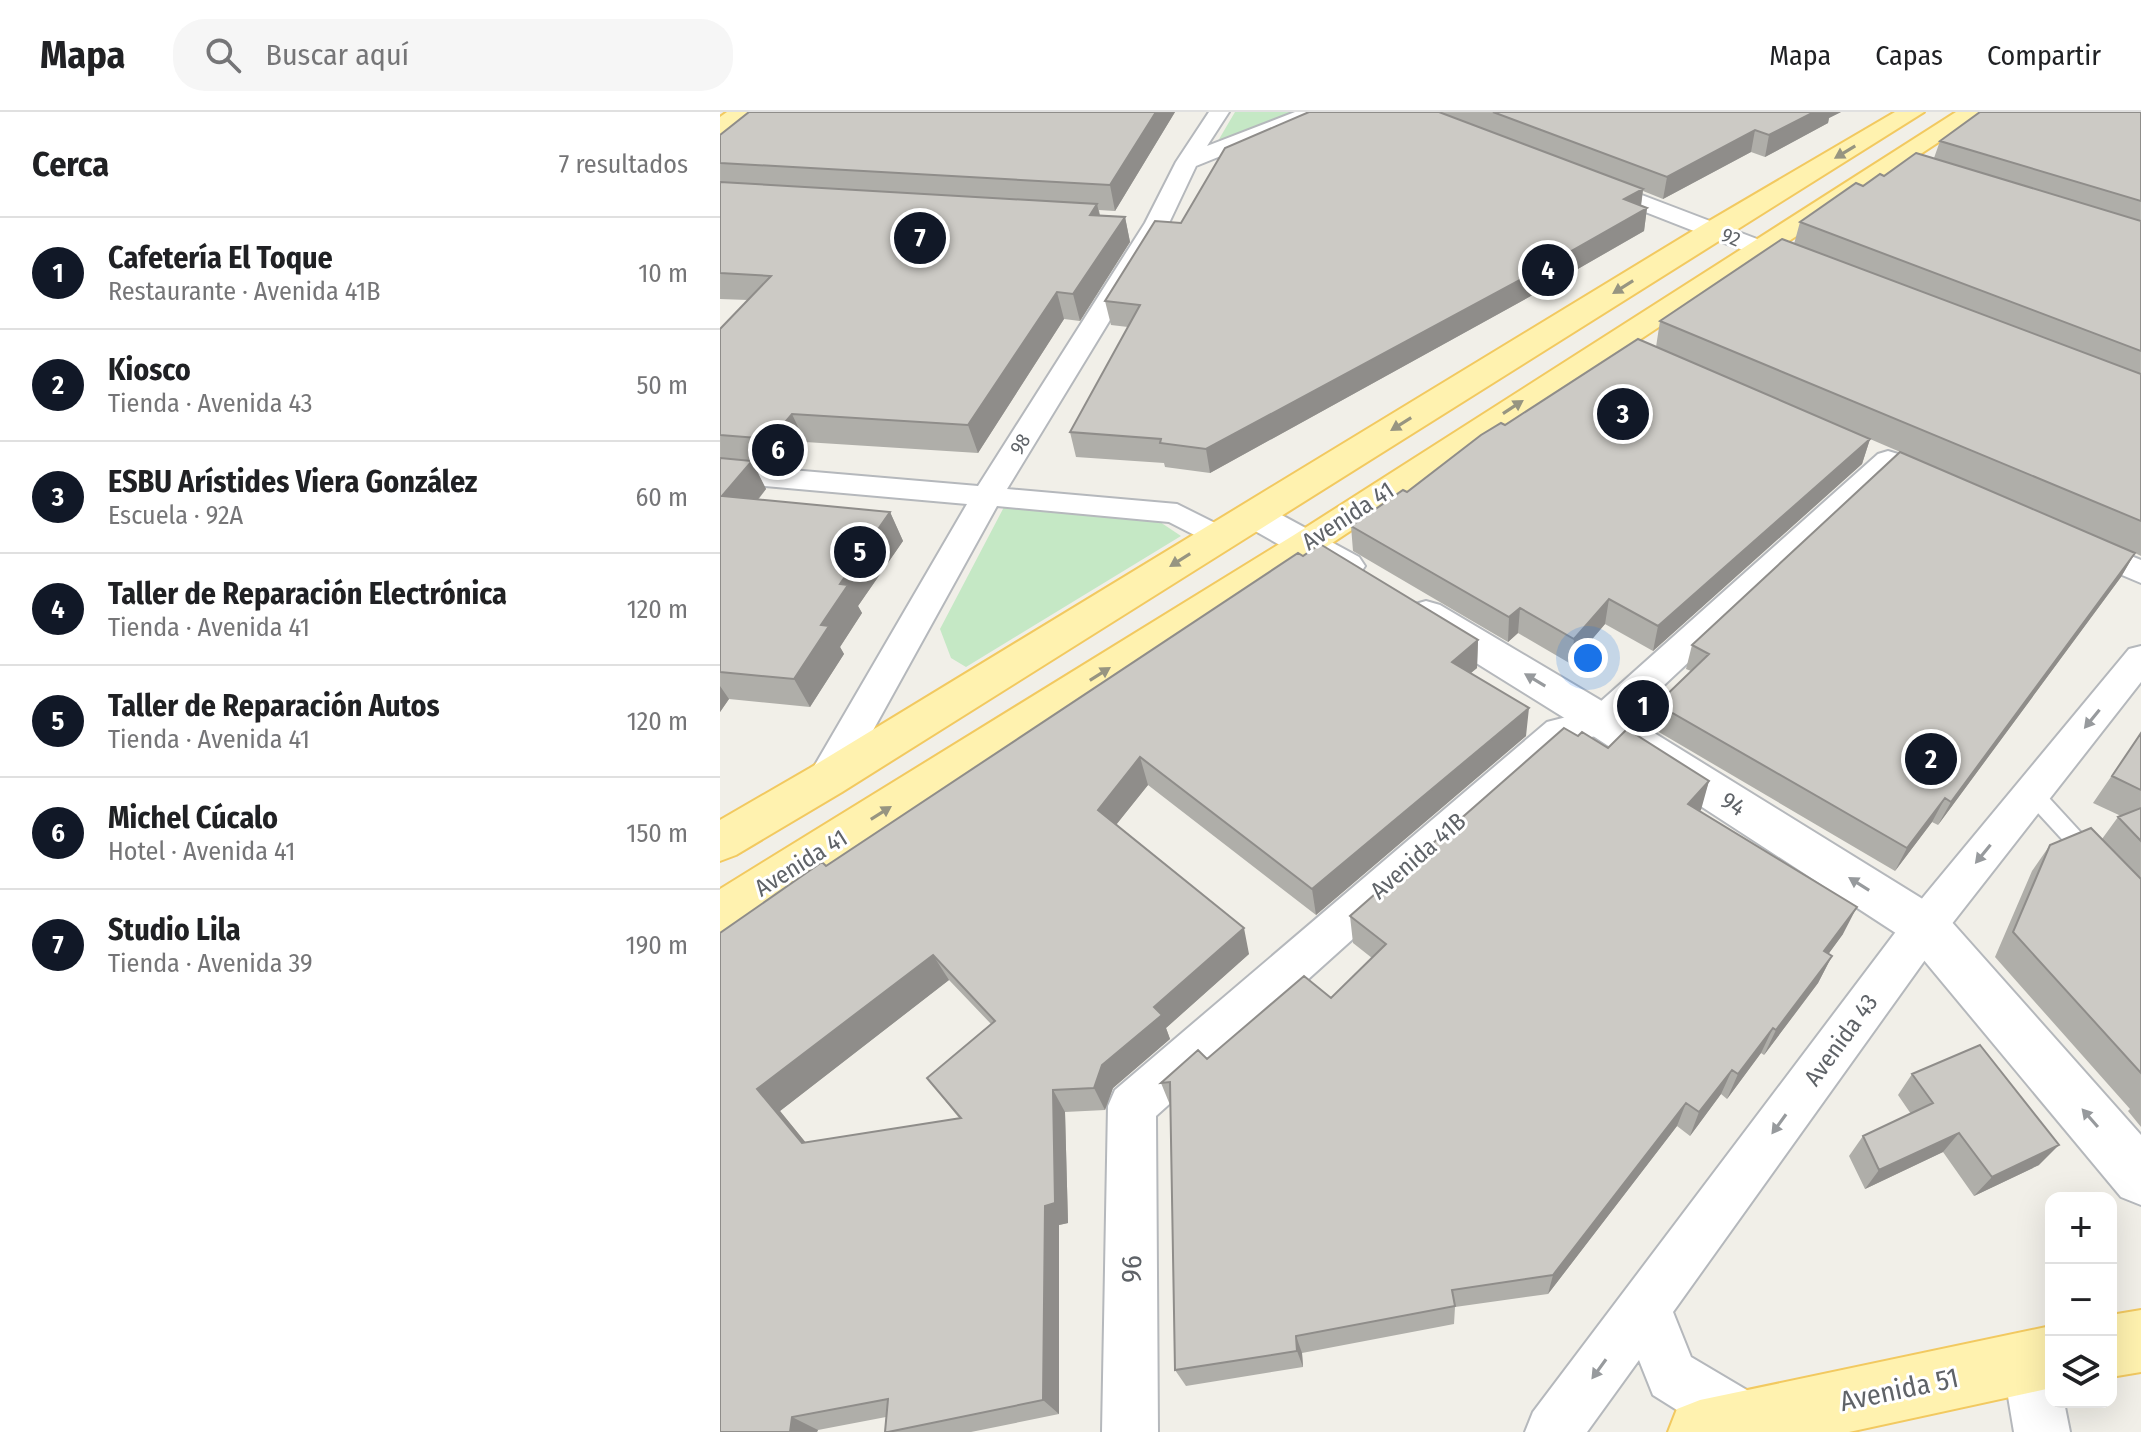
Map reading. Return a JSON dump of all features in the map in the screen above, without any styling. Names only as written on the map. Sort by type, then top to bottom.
[{"type":"main road","points":[[720,129],[741,112]]},
{"type":"main road","name":"Avenida 41","points":[[720,842],[826,780],[1714,230],[1912,112]]},
{"type":"main road","name":"Avenida 41","points":[[720,914],[1307,543],[1972,112]]},
{"type":"main road","points":[[2117,1345],[2141,1341]]},
{"type":"main road","name":"Avenida 51","points":[[1723,1427],[2040,1359]]},
{"type":"street","name":"98","points":[[826,780],[986,498],[1157,223],[1187,162],[1219,112]]},
{"type":"street","points":[[1187,162],[1313,112]]},
{"type":"street","points":[[1894,162],[1923,171]]},
{"type":"street","name":"92","points":[[1569,174],[1818,271]]},
{"type":"street","points":[[1125,221],[1157,223]]},
{"type":"street","points":[[1615,341],[1643,354]]},
{"type":"street","name":"Avenida 41B","points":[[1132,1106],[1560,732],[1602,721],[1888,460]]},
{"type":"street","points":[[720,473],[1157,511],[1177,514],[1218,537]]},
{"type":"street","name":"94","points":[[1254,515],[1307,543],[1602,721],[1925,926],[2141,1177]]},
{"type":"street","points":[[2057,535],[2141,572]]},
{"type":"street","name":"Avenida 43","points":[[1553,1432],[1925,926],[2141,658]]},
{"type":"street","name":"96","points":[[1130,1432],[1132,1106]]},
{"type":"street","points":[[1645,1307],[1672,1376],[1723,1427]]},
{"type":"street","points":[[2040,1359],[2042,1432]]},
{"type":"lane","points":[[2032,793],[2109,875]]},
{"type":"green space","points":[[1235,112],[1293,112],[1215,146]]},
{"type":"green space","points":[[1004,507],[1157,520],[1181,536],[966,667],[951,658],[940,629]]},
{"type":"building","points":[[749,112],[1156,112],[1110,185],[720,163],[720,135]]},
{"type":"building","points":[[1309,112],[1439,112],[1643,189],[1624,199],[1647,208],[1206,449],[1160,443],[1161,439],[1070,432],[1140,305],[1105,301],[1155,221],[1181,223],[1225,148]]},
{"type":"building","points":[[1493,112],[1814,112],[1769,135],[1755,130],[1667,177]]},
{"type":"building","points":[[1980,112],[2141,112],[2141,201],[1940,141]]},
{"type":"building","points":[[1916,153],[2141,221],[2141,351],[1800,222],[1856,183],[1863,186],[1880,174],[1884,176]]},
{"type":"building","points":[[720,182],[1097,204],[1090,215],[1125,217],[1073,294],[1057,292],[968,425],[792,414],[771,439],[720,435],[720,329],[771,276],[720,273]]},
{"type":"building","points":[[1782,239],[2141,374],[2141,521],[1660,321]]},
{"type":"building","points":[[1638,339],[1870,439],[1658,626],[1609,599],[1574,639],[1520,608],[1509,617],[1351,526],[1403,490],[1407,492],[1481,435],[1501,423],[1505,425]]},
{"type":"building","points":[[1900,452],[2135,553],[1951,802],[1945,798],[1907,848],[1657,704],[1709,654],[1692,645]]},
{"type":"building","points":[[720,458],[752,461],[722,496],[890,512],[840,584],[848,585],[821,625],[829,626],[794,679],[720,672]]},
{"type":"building","points":[[1320,544],[1478,640],[1452,662],[1529,708],[1312,889],[1140,757],[1098,810],[1244,928],[1154,1007],[1162,1015],[1102,1065],[1094,1088],[1053,1090],[1055,1203],[1045,1206],[1043,1400],[888,1432],[885,1432],[888,1399],[792,1417],[790,1432],[720,1432],[720,933],[822,862],[826,866],[1298,553],[1303,556]],"holes":[[[933,955],[995,1021],[927,1078],[961,1118],[802,1143],[757,1089]]]},
{"type":"building","points":[[1564,728],[1578,736],[1582,732],[1608,748],[1627,729],[1709,781],[1688,804],[1857,907],[1824,951],[1832,956],[1738,1074],[1732,1070],[1699,1112],[1686,1103],[1553,1275],[1452,1290],[1455,1306],[1296,1336],[1297,1351],[1175,1370],[1170,1082],[1161,1083],[1198,1050],[1207,1059],[1304,976],[1331,998],[1386,944],[1350,916]]},
{"type":"building","points":[[2141,733],[2141,790],[2112,776]]},
{"type":"building","points":[[2141,808],[2141,841],[2118,817]]},
{"type":"building","points":[[2091,828],[2141,879],[2141,1073],[2013,932],[2050,845]]},
{"type":"building","points":[[1980,1045],[2059,1145],[1992,1177],[1959,1133],[1879,1170],[1863,1136],[1933,1103],[1912,1074]]},
{"type":"place","name":"Studio Lila","points":[[920,238]]},
{"type":"place","name":"Taller de Reparación Electrónica","points":[[1548,270]]},
{"type":"place","name":"ESBU Arístides Viera González","points":[[1623,414]]},
{"type":"place","name":"Michel Cúcalo","points":[[778,450]]},
{"type":"place","name":"Taller de Reparación Autos","points":[[860,552]]},
{"type":"place","name":"Cafetería El Toque","points":[[1643,706]]},
{"type":"place","name":"Kiosco","points":[[1931,759]]}]
